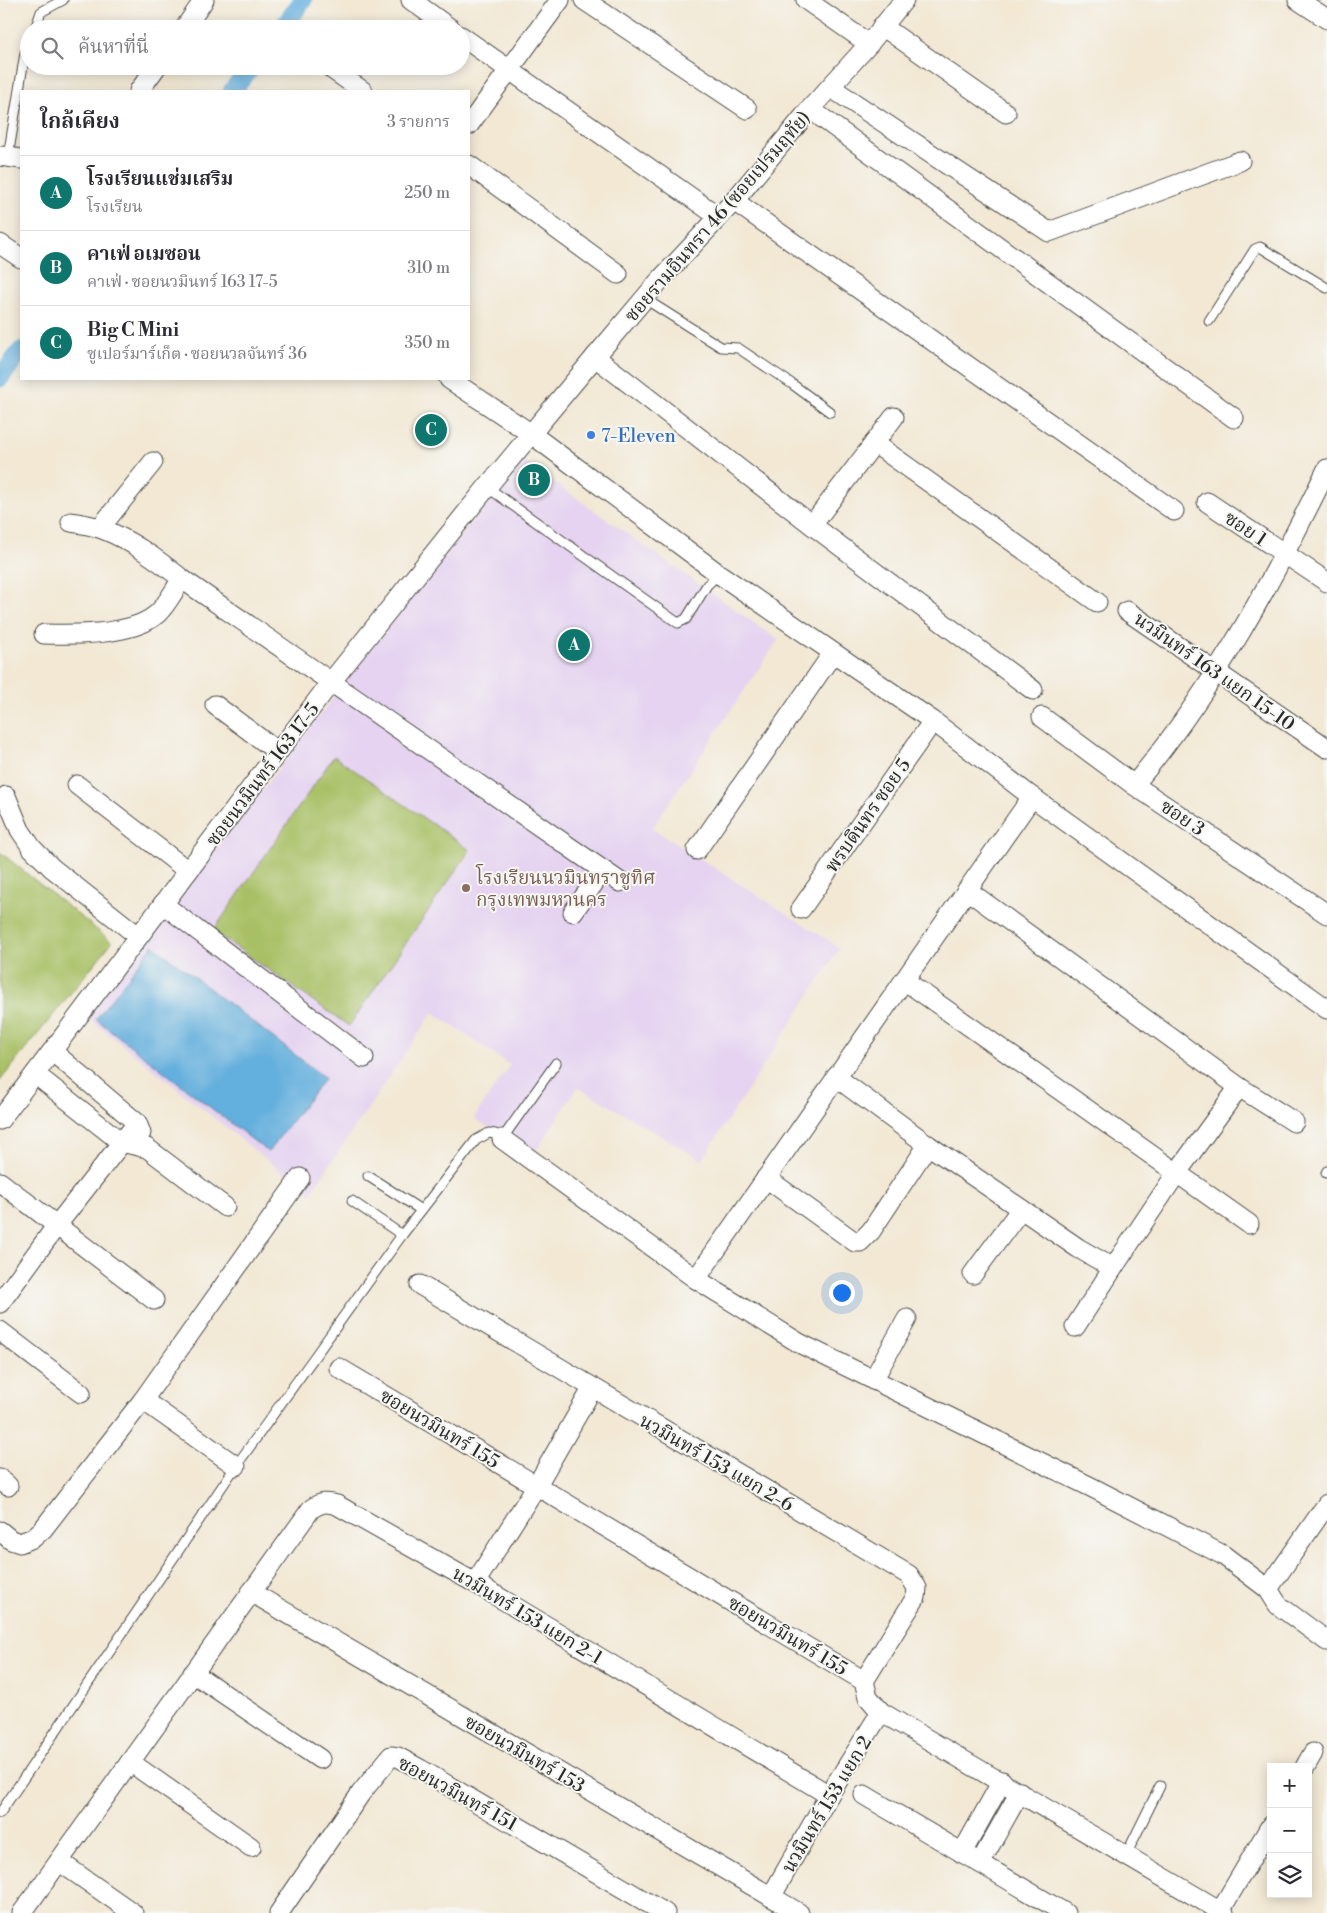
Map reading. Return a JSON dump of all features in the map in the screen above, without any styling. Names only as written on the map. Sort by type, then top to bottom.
[{"type":"street","points":[[190,20],[204,0]]},
{"type":"street","points":[[411,0],[439,20]]},
{"type":"street","points":[[470,124],[560,0]]},
{"type":"street","points":[[584,0],[748,109]]},
{"type":"street","points":[[806,0],[869,44]]},
{"type":"street","name":"ซอยรามอินทรา 46 (ซอยเปรมฤทัย)","points":[[530,433],[645,299],[734,201],[810,110],[869,44],[904,0]]},
{"type":"street","points":[[1298,0],[1327,19]]},
{"type":"street","points":[[882,26],[1006,113]]},
{"type":"street","points":[[470,43],[719,217]]},
{"type":"street","points":[[140,90],[151,75]]},
{"type":"street","points":[[340,75],[362,90]]},
{"type":"street","points":[[830,87],[1049,232],[1240,162]]},
{"type":"street","points":[[810,110],[1234,418]]},
{"type":"street","points":[[470,166],[618,274]]},
{"type":"street","points":[[734,201],[1174,511]]},
{"type":"street","points":[[0,244],[20,257]]},
{"type":"street","points":[[595,356],[812,525],[1033,690]]},
{"type":"street","points":[[451,380],[530,433],[718,574],[933,721],[1032,797],[1327,1009]]},
{"type":"street","points":[[812,525],[894,417]]},
{"type":"street","name":"ซอยนวมินทร์ 163 17-5","points":[[0,1120],[331,682],[530,433]]},
{"type":"street","points":[[874,443],[1097,602]]},
{"type":"street","points":[[100,528],[153,462]]},
{"type":"street","points":[[1134,785],[1159,755],[1216,672],[1285,554],[1327,469]]},
{"type":"street","name":"ซอย 1","points":[[1208,502],[1327,582]]},
{"type":"street","points":[[70,522],[100,528],[118,536],[156,559],[602,872],[620,882]]},
{"type":"street","points":[[44,634],[76,635],[100,633],[144,623],[157,614],[182,579]]},
{"type":"street","name":"นวมินทร์ 163 แยก 15-10","points":[[1127,611],[1327,748]]},
{"type":"street","points":[[697,850],[833,653]]},
{"type":"street","points":[[215,705],[278,752]]},
{"type":"street","name":"ซอย 3","points":[[1042,717],[1134,785],[1327,914]]},
{"type":"street","name":"พรบดินทร ซอย 5","points":[[801,909],[933,721]]},
{"type":"street","points":[[78,785],[188,871]]},
{"type":"street","points":[[6,796],[20,830],[32,848],[52,868],[138,936]]},
{"type":"street","points":[[696,1279],[1032,797]]},
{"type":"street","points":[[573,912],[602,872]]},
{"type":"street","points":[[967,890],[1239,1087],[1294,1122]]},
{"type":"street","points":[[163,904],[364,1058]]},
{"type":"street","points":[[904,980],[1249,1224]]},
{"type":"street","points":[[53,1052],[137,1123],[147,1148]]},
{"type":"street","points":[[35,1074],[121,1142],[147,1148],[225,1207]]},
{"type":"street","points":[[836,1077],[928,1145],[1078,1248],[1113,1268]]},
{"type":"street","points":[[1075,1327],[1176,1174],[1239,1087]]},
{"type":"street","points":[[0,1303],[57,1225],[137,1123]]},
{"type":"street","points":[[502,1139],[696,1279],[799,1343],[1094,1488],[1223,1555],[1268,1589],[1278,1605],[1327,1641]]},
{"type":"street","points":[[766,1178],[855,1242],[860,1242],[871,1231],[928,1145]]},
{"type":"street","points":[[0,1531],[11,1540],[20,1543],[33,1538],[43,1529],[142,1400],[300,1178]]},
{"type":"street","points":[[0,1182],[154,1300]]},
{"type":"street","points":[[973,1274],[1021,1209]]},
{"type":"street","name":"นวมินทร์ 153 แยก 2-6","points":[[420,1285],[592,1389],[909,1575],[917,1588],[916,1597],[864,1681]]},
{"type":"street","points":[[873,1380],[907,1319]]},
{"type":"street","points":[[0,1331],[81,1393]]},
{"type":"street","name":"ซอยนวมินทร์ 155","points":[[339,1368],[864,1681],[868,1697],[881,1712],[1002,1781],[1222,1912]]},
{"type":"street","points":[[475,1583],[537,1485],[592,1389]]},
{"type":"street","points":[[142,1400],[236,1466]]},
{"type":"street","name":"นวมินทร์ 153 แยก 2-1","points":[[251,1592],[311,1509],[320,1503],[327,1502],[337,1505],[475,1583],[829,1795]]},
{"type":"street","points":[[1268,1589],[1327,1504]]},
{"type":"street","points":[[22,1913],[251,1592]]},
{"type":"street","name":"ซอยนวมินทร์ 153","points":[[251,1592],[799,1913]]},
{"type":"street","points":[[193,1673],[320,1759]]},
{"type":"street","name":"นวมินทร์ 153 แยก 2","points":[[771,1897],[829,1795],[881,1712]]},
{"type":"street","name":"ซอยนวมินทร์ 151","points":[[279,1913],[360,1793],[391,1756],[398,1757],[420,1769],[666,1913]]},
{"type":"street","points":[[130,1762],[252,1847]]},
{"type":"street","points":[[962,1853],[1002,1781]]},
{"type":"street","points":[[980,1863],[1020,1792]]},
{"type":"street","points":[[864,1795],[1065,1913]]},
{"type":"street","points":[[1222,1912],[1267,1832]]},
{"type":"street","points":[[60,1862],[133,1913]]},
{"type":"lane","points":[[38,20],[41,12],[63,0]]},
{"type":"lane","points":[[10,158],[22,75]]},
{"type":"lane","points":[[1209,321],[1254,249],[1258,247],[1327,288]]},
{"type":"lane","points":[[645,299],[721,347],[738,348],[830,412]]},
{"type":"lane","points":[[486,487],[678,623],[686,619],[708,585],[718,574]]},
{"type":"lane","points":[[0,1813],[236,1466],[402,1235],[476,1140],[489,1132],[502,1139],[556,1063]]},
{"type":"lane","points":[[368,1176],[421,1210]]},
{"type":"lane","points":[[352,1201],[402,1235]]},
{"type":"lane","points":[[1126,1855],[1160,1786]]},
{"type":"shaded area","name":"โรงเรียนนวมินทราชูทิศ กรุงเทพมหานคร","points":[[521,459],[778,640],[652,828],[840,948],[702,1160],[578,1087],[532,1157],[474,1118],[510,1065],[433,1012],[310,1194],[87,1017],[370,650]]},
{"type":"green space","points":[[334,756],[470,850],[349,1026],[213,931]]},
{"type":"green space","points":[[0,852],[112,942],[0,1081]]},
{"type":"water","points":[[153,945],[325,1078],[268,1152],[96,1019]]},
{"type":"waterway","points":[[289,20],[303,0]]},
{"type":"waterway","points":[[233,90],[245,75]]},
{"type":"waterway","points":[[0,378],[20,352]]},
{"type":"place","name":"Big C Mini","points":[[431,430]]},
{"type":"place","name":"7-Eleven","points":[[591,435]]},
{"type":"place","name":"คาเฟ่ อเมซอน","points":[[534,480]]},
{"type":"place","name":"โรงเรียนแช่มเสริม","points":[[574,645]]},
{"type":"place","name":"โรงเรียนนวมินทราชูทิศ กรุงเทพมหานคร","points":[[466,888]]}]
